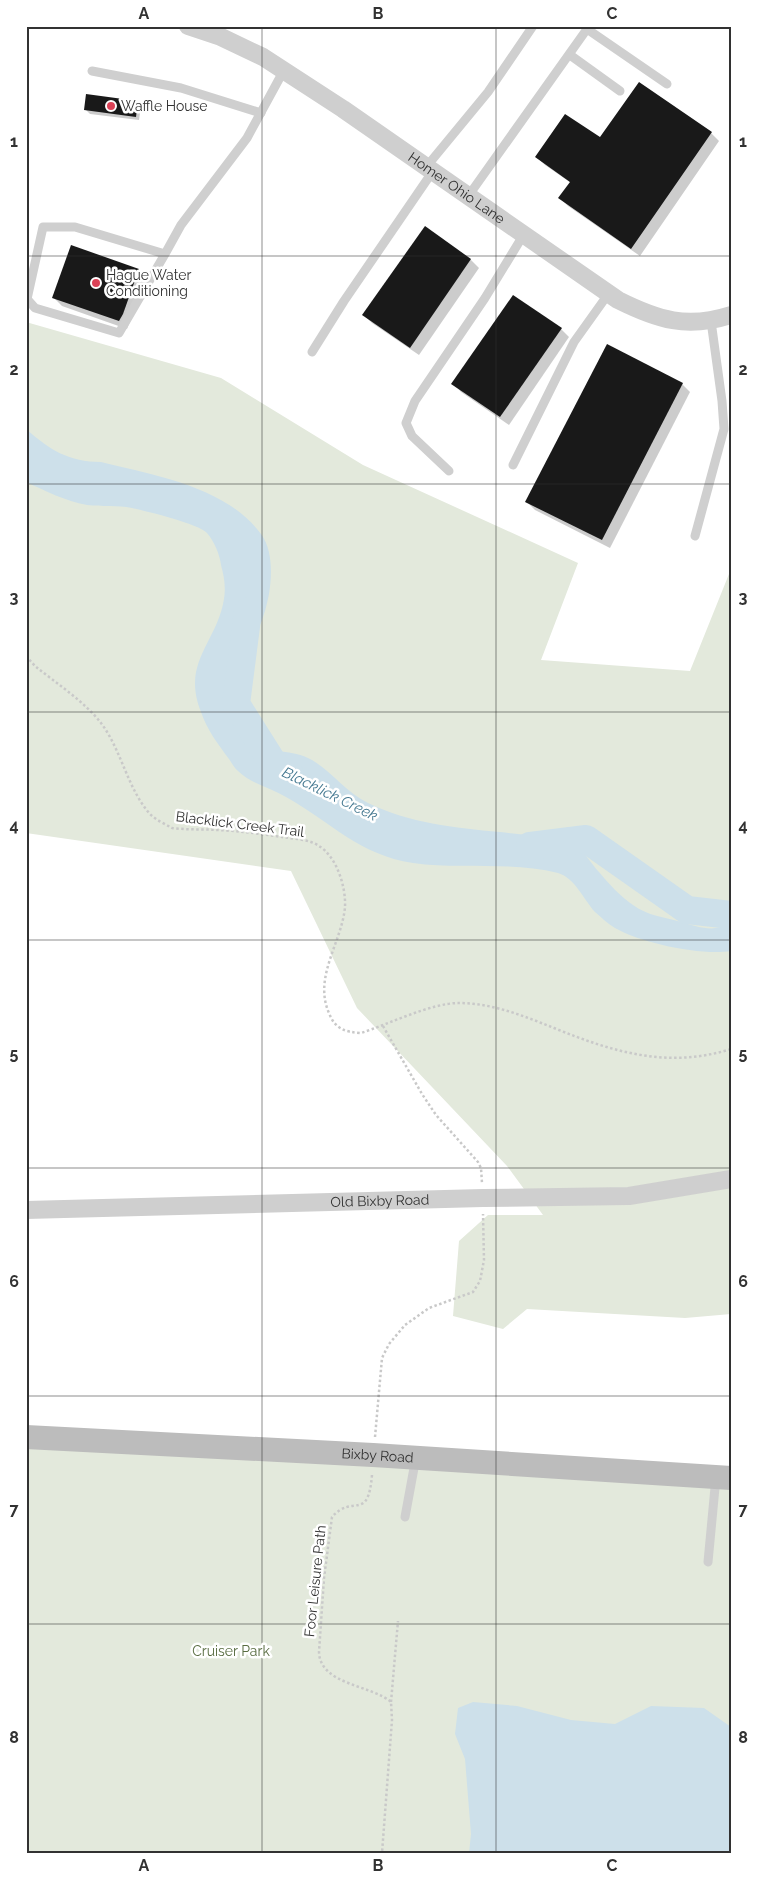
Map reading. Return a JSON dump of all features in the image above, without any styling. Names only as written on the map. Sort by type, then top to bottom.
[{"type":"street","name":"Homer Ohio Lane","points":[[188,26],[246,48],[284,70],[430,168],[609,293],[640,310],[662,318],[686,322],[711,321],[731,315]]},
{"type":"street","name":"Old Bixby Road","points":[[26,1210],[629,1196],[731,1179]]},
{"type":"street","name":"Bixby Road","points":[[26,1437],[374,1455],[723,1478]]},
{"type":"lane","points":[[312,352],[430,168],[488,92],[533,26]]},
{"type":"lane","points":[[469,195],[587,29],[666,84]]},
{"type":"lane","points":[[570,55],[620,91]]},
{"type":"lane","points":[[165,254],[75,227],[43,227],[27,299],[35,308],[118,333],[165,254],[181,226],[247,138],[284,70]]},
{"type":"lane","points":[[92,71],[181,88],[261,113]]},
{"type":"lane","points":[[449,471],[412,436],[406,423],[420,394],[480,305],[524,234]]},
{"type":"lane","points":[[513,465],[574,342],[609,293]]},
{"type":"lane","points":[[696,536],[724,429],[711,321]]},
{"type":"lane","points":[[405,1517],[414,1468]]},
{"type":"lane","points":[[708,1562],[723,1478]]},
{"type":"path","name":"Blacklick Creek Trail","points":[[26,656],[35,666],[100,721],[108,733],[136,793],[150,814],[162,823],[172,828],[244,832],[303,840],[318,845],[328,852],[342,882],[345,905],[343,918],[326,974],[324,991],[326,1006],[335,1025],[339,1029],[362,1033],[437,1005],[473,1003],[516,1013],[588,1042],[620,1051],[668,1059],[694,1058],[731,1049]]},
{"type":"path","name":"Foor Leisure Path","points":[[384,1026],[422,1094],[436,1114],[478,1162],[481,1168],[484,1260],[480,1281],[473,1292],[429,1308],[405,1325],[389,1344],[382,1358],[370,1494],[367,1501],[341,1509],[332,1517],[320,1621],[319,1657],[330,1673],[343,1681],[384,1696],[391,1702]]},
{"type":"path","points":[[382,1853],[398,1621]]},
{"type":"green space","points":[[26,322],[221,378],[363,465],[578,563],[541,660],[690,671],[731,569],[731,1314],[685,1318],[527,1309],[503,1329],[453,1316],[459,1241],[488,1215],[543,1215],[507,1166],[357,1008],[291,871],[26,833]]},
{"type":"green space","name":"Cruiser Park","points":[[26,1437],[731,1478],[731,1853],[26,1853]]},
{"type":"water","points":[[26,429],[52,449],[70,457],[144,472],[188,485],[209,494],[247,518],[261,534],[270,555],[271,579],[269,594],[260,625],[237,660],[232,684],[234,708],[238,723],[242,731],[252,741],[268,749],[294,753],[312,760],[360,798],[384,810],[432,824],[542,836],[572,843],[619,894],[644,912],[706,928],[718,928],[731,923],[731,951],[704,952],[688,950],[626,934],[612,926],[595,912],[574,884],[558,873],[522,867],[431,865],[394,859],[377,853],[346,836],[286,797],[255,783],[243,775],[234,767],[210,731],[203,719],[196,695],[195,679],[198,666],[202,653],[215,628],[225,595],[220,561],[212,540],[202,529],[172,518],[132,508],[87,505],[71,501],[26,482]]},
{"type":"water","points":[[473,1702],[517,1706],[571,1720],[615,1724],[651,1706],[704,1708],[731,1727],[731,1853],[469,1853],[471,1834],[465,1759],[455,1734],[458,1708]]},
{"type":"building","points":[[639,82],[712,132],[631,249],[558,198],[570,182],[535,157],[565,114],[600,137]]},
{"type":"building","name":"Waffle House","points":[[86,94],[138,101],[136,117],[84,110]]},
{"type":"building","points":[[425,226],[471,259],[410,348],[362,315]]},
{"type":"building","name":"Hague Water Conditioning","points":[[71,245],[139,269],[119,321],[52,298]]},
{"type":"building","points":[[513,295],[562,328],[500,417],[451,384]]},
{"type":"building","points":[[607,344],[683,383],[602,540],[525,502]]},
{"type":"waterway","name":"Blacklick Creek","points":[[248,611],[236,704],[277,769],[290,775]]},
{"type":"waterway","name":"Blacklick Creek","points":[[530,846],[586,839],[687,910],[731,915]]},
{"type":"place","name":"Waffle House","points":[[111,106]]},
{"type":"place","name":"Hague Water Conditioning","points":[[96,283]]}]
